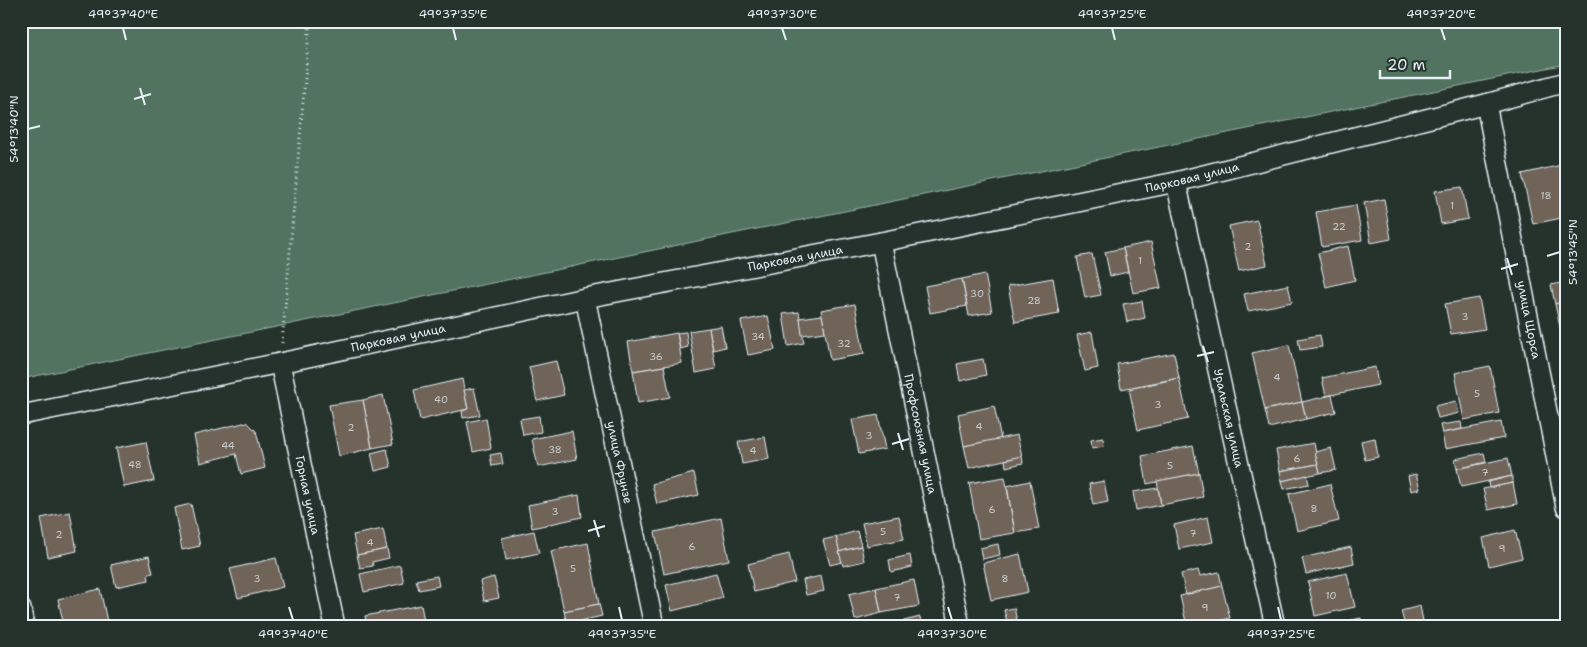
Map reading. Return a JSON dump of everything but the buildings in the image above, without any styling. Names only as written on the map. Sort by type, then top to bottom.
[{"type":"street","name":"Парковая улица","points":[[21,416],[586,298],[881,242],[1176,182],[1566,82]]},
{"type":"street","name":"улица Щорса","points":[[1486,104],[1566,506]]},
{"type":"street","name":"Уральская улица","points":[[1176,182],[1276,626]]},
{"type":"street","name":"Профсоюзная улица","points":[[881,242],[960,626]]},
{"type":"street","name":"улица Фрунзе","points":[[586,298],[654,626]]},
{"type":"street","name":"Горная улица","points":[[280,363],[335,626]]},
{"type":"street","points":[[21,609],[24,626]]},
{"type":"path","points":[[280,363],[310,21]]},
{"type":"green space","points":[[21,21],[1566,21],[1566,64],[21,379]]}]
